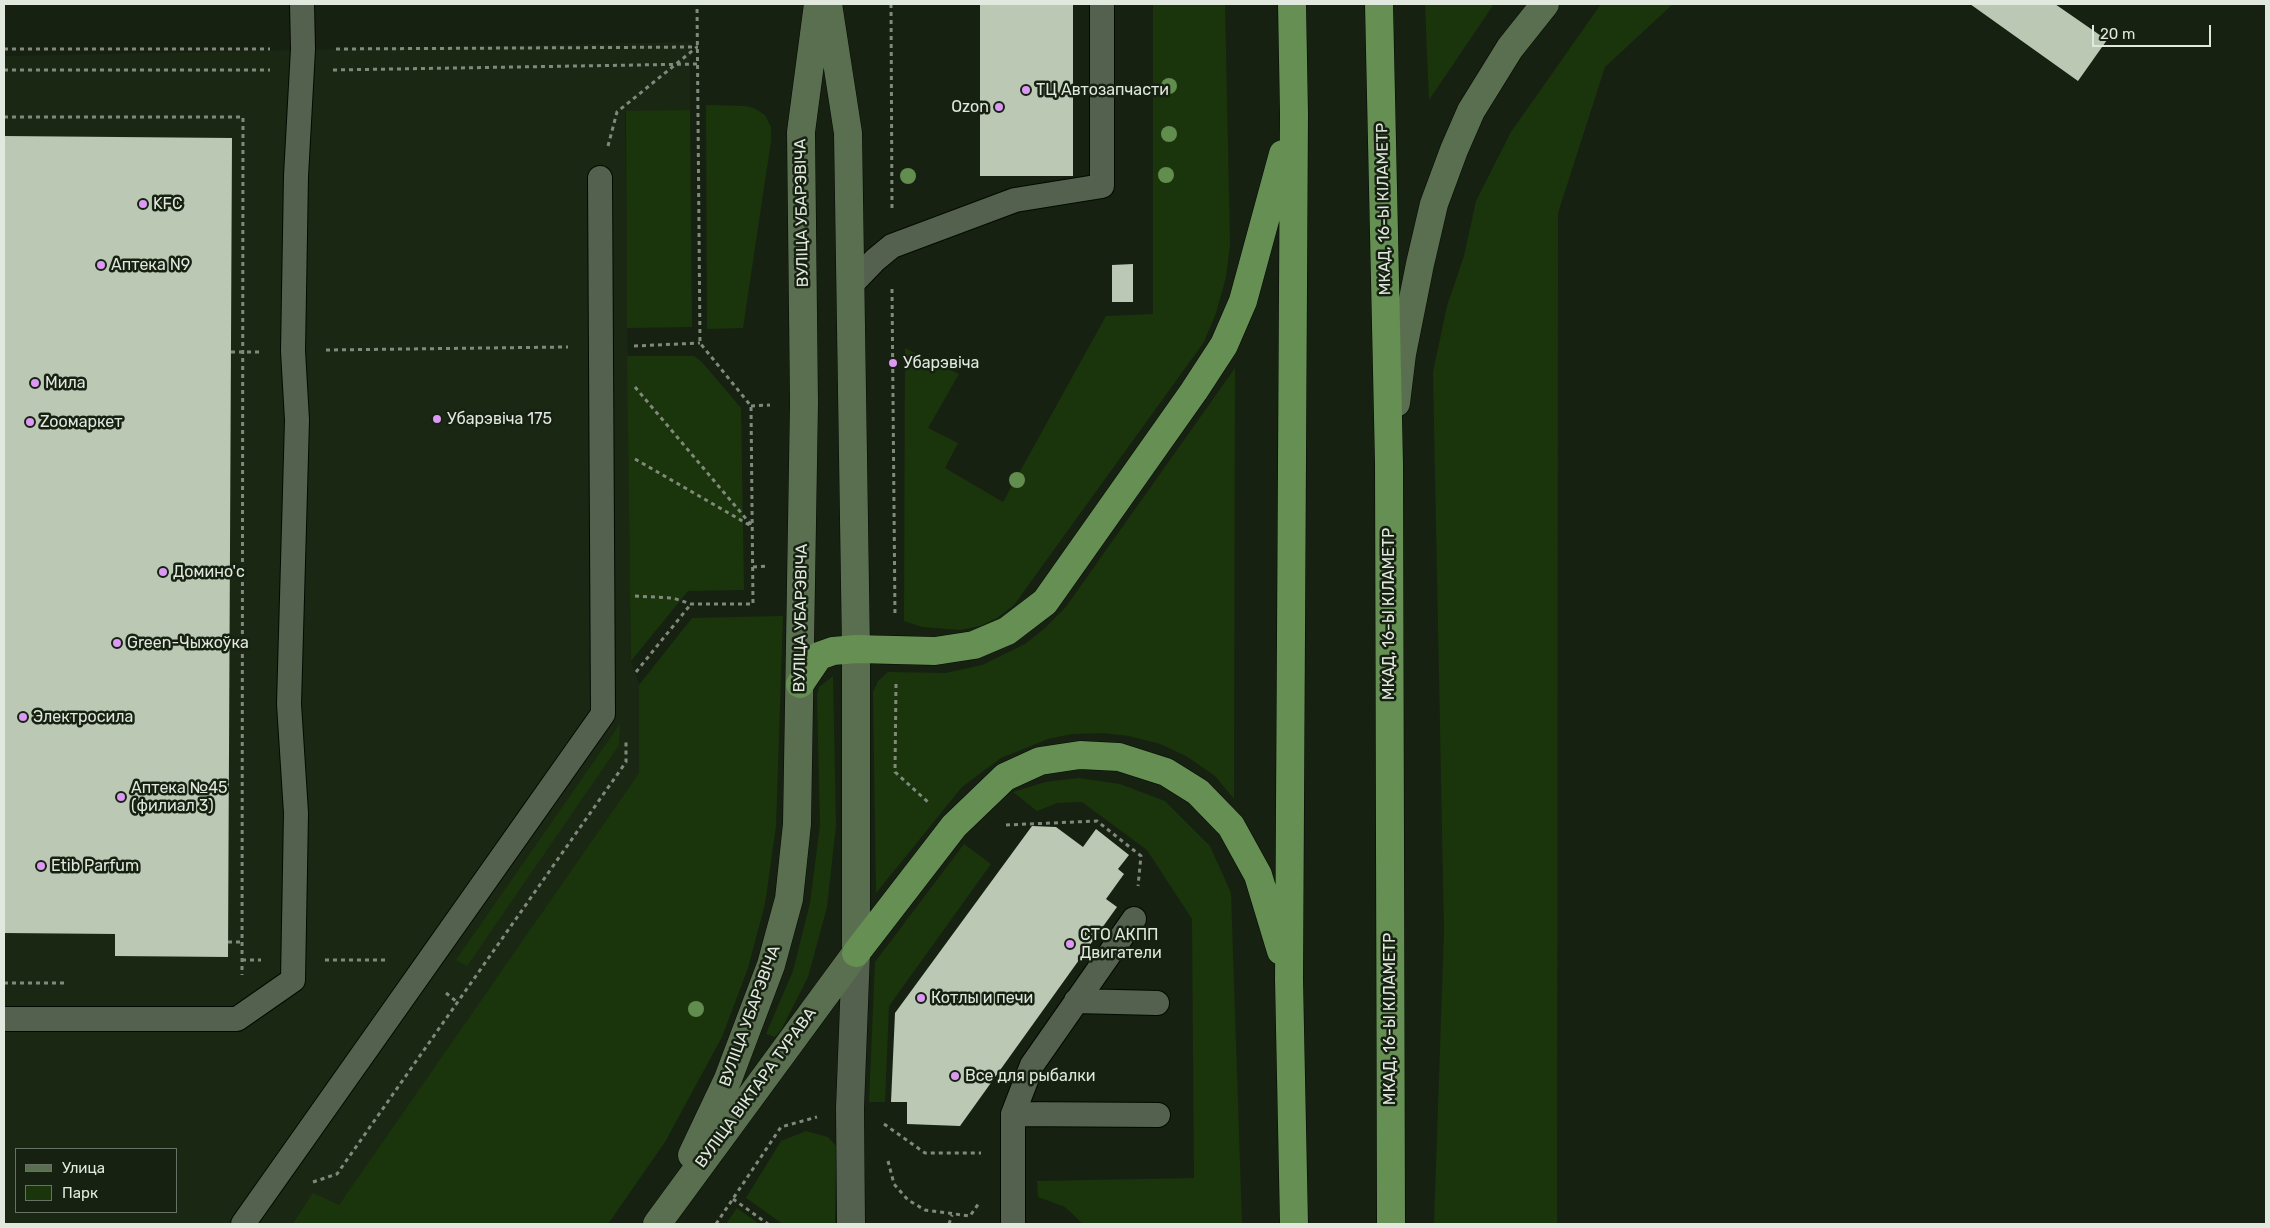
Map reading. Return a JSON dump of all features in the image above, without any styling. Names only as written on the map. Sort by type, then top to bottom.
[{"type":"highway","points":[[1292,4],[1294,114],[1289,979],[1294,1224]]},
{"type":"highway","name":"МКАД, 16-Ы КІЛАМЕТР","points":[[1379,4],[1389,463],[1391,1224]]},
{"type":"highway","points":[[800,684],[819,656],[833,651],[856,649],[935,651],[974,645],[1007,631],[1044,602],[1194,391],[1224,345],[1243,302],[1294,114]]},
{"type":"highway","points":[[856,953],[954,826],[1005,777],[1040,761],[1080,755],[1120,757],[1166,772],[1198,792],[1231,826],[1258,875],[1289,979]]},
{"type":"main road","name":"ВУЛІЦА УБАРЭВІЧА","points":[[662,1217],[728,1079],[771,965],[789,899],[797,824],[800,684],[804,403],[800,132],[818,4]]},
{"type":"main road","points":[[828,4],[848,133],[856,649],[856,953]]},
{"type":"main road","points":[[1389,463],[1402,354],[1434,204],[1471,111],[1510,48],[1545,4]]},
{"type":"main road","name":"ВУЛІЦА ВІКТАРА ТУРАВА","points":[[662,1217],[856,953]]},
{"type":"street","points":[[851,1224],[850,1108],[856,953]]},
{"type":"lane","points":[[4,1019],[237,1019],[293,980],[295,959],[293,906],[296,813],[289,704],[296,420],[293,350],[296,176],[302,60],[302,4]]},
{"type":"lane","points":[[850,286],[875,260],[892,246],[1015,200],[1102,186],[1102,4]]},
{"type":"lane","points":[[243,1224],[603,714],[600,178]]},
{"type":"lane","points":[[1013,1224],[1013,1114],[1032,1065],[1134,919]]},
{"type":"lane","points":[[1076,1001],[1157,1003]]},
{"type":"lane","points":[[1013,1114],[1158,1115]]},
{"type":"path","points":[[602,595],[673,598],[691,604],[754,604],[751,406],[700,344],[697,4]]},
{"type":"path","points":[[4,70],[698,47]]},
{"type":"path","points":[[600,178],[617,112],[698,47]]},
{"type":"path","points":[[4,49],[302,60],[674,66],[698,64]]},
{"type":"path","points":[[4,117],[243,117],[242,976]]},
{"type":"path","points":[[231,352],[700,344]]},
{"type":"path","points":[[601,347],[754,528]]},
{"type":"path","points":[[602,439],[754,528]]},
{"type":"path","points":[[633,676],[691,604]]},
{"type":"path","points":[[311,1183],[337,1174],[626,762],[626,732]]},
{"type":"path","points":[[1003,825],[1097,821],[1141,856],[1134,919]]},
{"type":"path","points":[[228,942],[242,942]]},
{"type":"path","points":[[242,960],[402,960],[422,971],[457,1002]]},
{"type":"path","points":[[716,1224],[781,1127],[850,1108]]},
{"type":"path","points":[[878,1120],[925,1153],[1012,1153]]},
{"type":"path","points":[[886,1126],[886,1133]]},
{"type":"path","points":[[887,1156],[894,1184],[908,1200],[925,1210],[970,1216],[981,1200]]},
{"type":"path","points":[[733,1199],[768,1224]]},
{"type":"path","points":[[949,1224],[952,1215]]},
{"type":"shaded area","points":[[690,42],[690,110],[625,113],[631,661],[639,685],[639,773],[339,1206],[313,1194],[291,1224],[4,1224],[4,56]]},
{"type":"green space","points":[[1153,4],[1225,4],[1230,244],[1226,277],[1216,313],[1204,342],[1014,605],[997,618],[980,626],[960,630],[922,627],[904,621],[905,348],[959,374],[928,428],[958,443],[945,468],[1003,502],[1106,316],[1153,314]]},
{"type":"green space","points":[[1425,4],[1494,4],[1429,100]]},
{"type":"green space","points":[[1601,4],[1673,4],[1605,67],[1558,213],[1557,1224],[1434,1224],[1444,932],[1433,372],[1447,306],[1464,256],[1476,201],[1511,132]]},
{"type":"green space","points":[[706,105],[754,108],[765,115],[771,127],[771,141],[743,328],[707,329]]},
{"type":"green space","points":[[690,110],[692,327],[627,328],[626,111]]},
{"type":"green space","points":[[627,356],[694,356],[701,361],[741,408],[744,590],[688,591],[631,661]]},
{"type":"green space","points":[[1235,368],[1234,799],[1215,776],[1186,756],[1160,744],[1129,736],[1102,733],[1072,734],[1048,739],[1001,758],[962,787],[876,893],[873,692],[878,681],[888,672],[946,673],[982,665],[1025,644],[1045,628],[1065,608]]},
{"type":"green space","points":[[783,616],[776,826],[765,904],[748,968],[722,1037],[665,1142],[608,1224],[292,1224],[313,1193],[339,1205],[639,773],[639,685],[692,618]]},
{"type":"green space","points":[[833,676],[836,826],[827,907],[808,977],[782,1028],[775,1037],[766,1034],[793,971],[810,903],[820,825],[817,695],[819,687]]},
{"type":"green space","points":[[620,724],[619,745],[467,966],[456,960]]},
{"type":"green space","points":[[1078,778],[1120,784],[1165,801],[1210,846],[1231,893],[1242,1224],[1083,1224],[1065,1207],[1038,1197],[1037,1181],[1194,1178],[1192,919],[1147,850],[1082,802],[1057,803],[1037,811],[1013,792],[1045,782]]},
{"type":"green space","points":[[964,844],[991,864],[889,1006],[885,1102],[869,1102],[875,962]]},
{"type":"green space","points":[[806,1131],[828,1137],[836,1146],[835,1224],[783,1224],[746,1198],[781,1141]]},
{"type":"green space","points":[[737,1208],[759,1224],[726,1224]]},
{"type":"building","name":"ТЦ Автозапчасти","points":[[980,4],[1073,4],[1073,176],[980,176]]},
{"type":"building","points":[[1970,4],[2055,4],[2107,40],[2078,81]]},
{"type":"building","name":"Green-Чыжоўка","points":[[4,136],[232,138],[228,957],[115,956],[115,934],[4,933]]},
{"type":"building","points":[[1133,264],[1133,302],[1112,302],[1112,265]]},
{"type":"building","points":[[1032,826],[1056,827],[1083,847],[1096,829],[1129,855],[1118,869],[1124,874],[1106,899],[1117,907],[960,1126],[907,1124],[907,1102],[891,1102],[895,1013]]},
{"type":"place","name":"ТЦ Автозапчасти","points":[[1026,90]]},
{"type":"place","name":"Ozon","points":[[999,107]]},
{"type":"place","name":"KFC","points":[[143,204]]},
{"type":"place","name":"Аптека N9","points":[[101,265]]},
{"type":"place","name":"Убарэвіча","points":[[893,363]]},
{"type":"place","name":"Мила","points":[[35,383]]},
{"type":"place","name":"Убарэвіча 175","points":[[437,419]]},
{"type":"place","name":"Zooмаркет","points":[[30,422]]},
{"type":"place","name":"Домино'c","points":[[163,572]]},
{"type":"place","name":"Green-Чыжоўка","points":[[117,643]]},
{"type":"place","name":"Электросила","points":[[23,717]]},
{"type":"place","name":"Аптека №45 (филиал 3)","points":[[121,797]]},
{"type":"place","name":"Etib Parfum","points":[[41,866]]},
{"type":"place","name":"СТО АКПП Двигатели","points":[[1070,944]]},
{"type":"place","name":"Котлы и печи","points":[[921,998]]},
{"type":"place","name":"Все для рыбалки","points":[[955,1076]]}]
